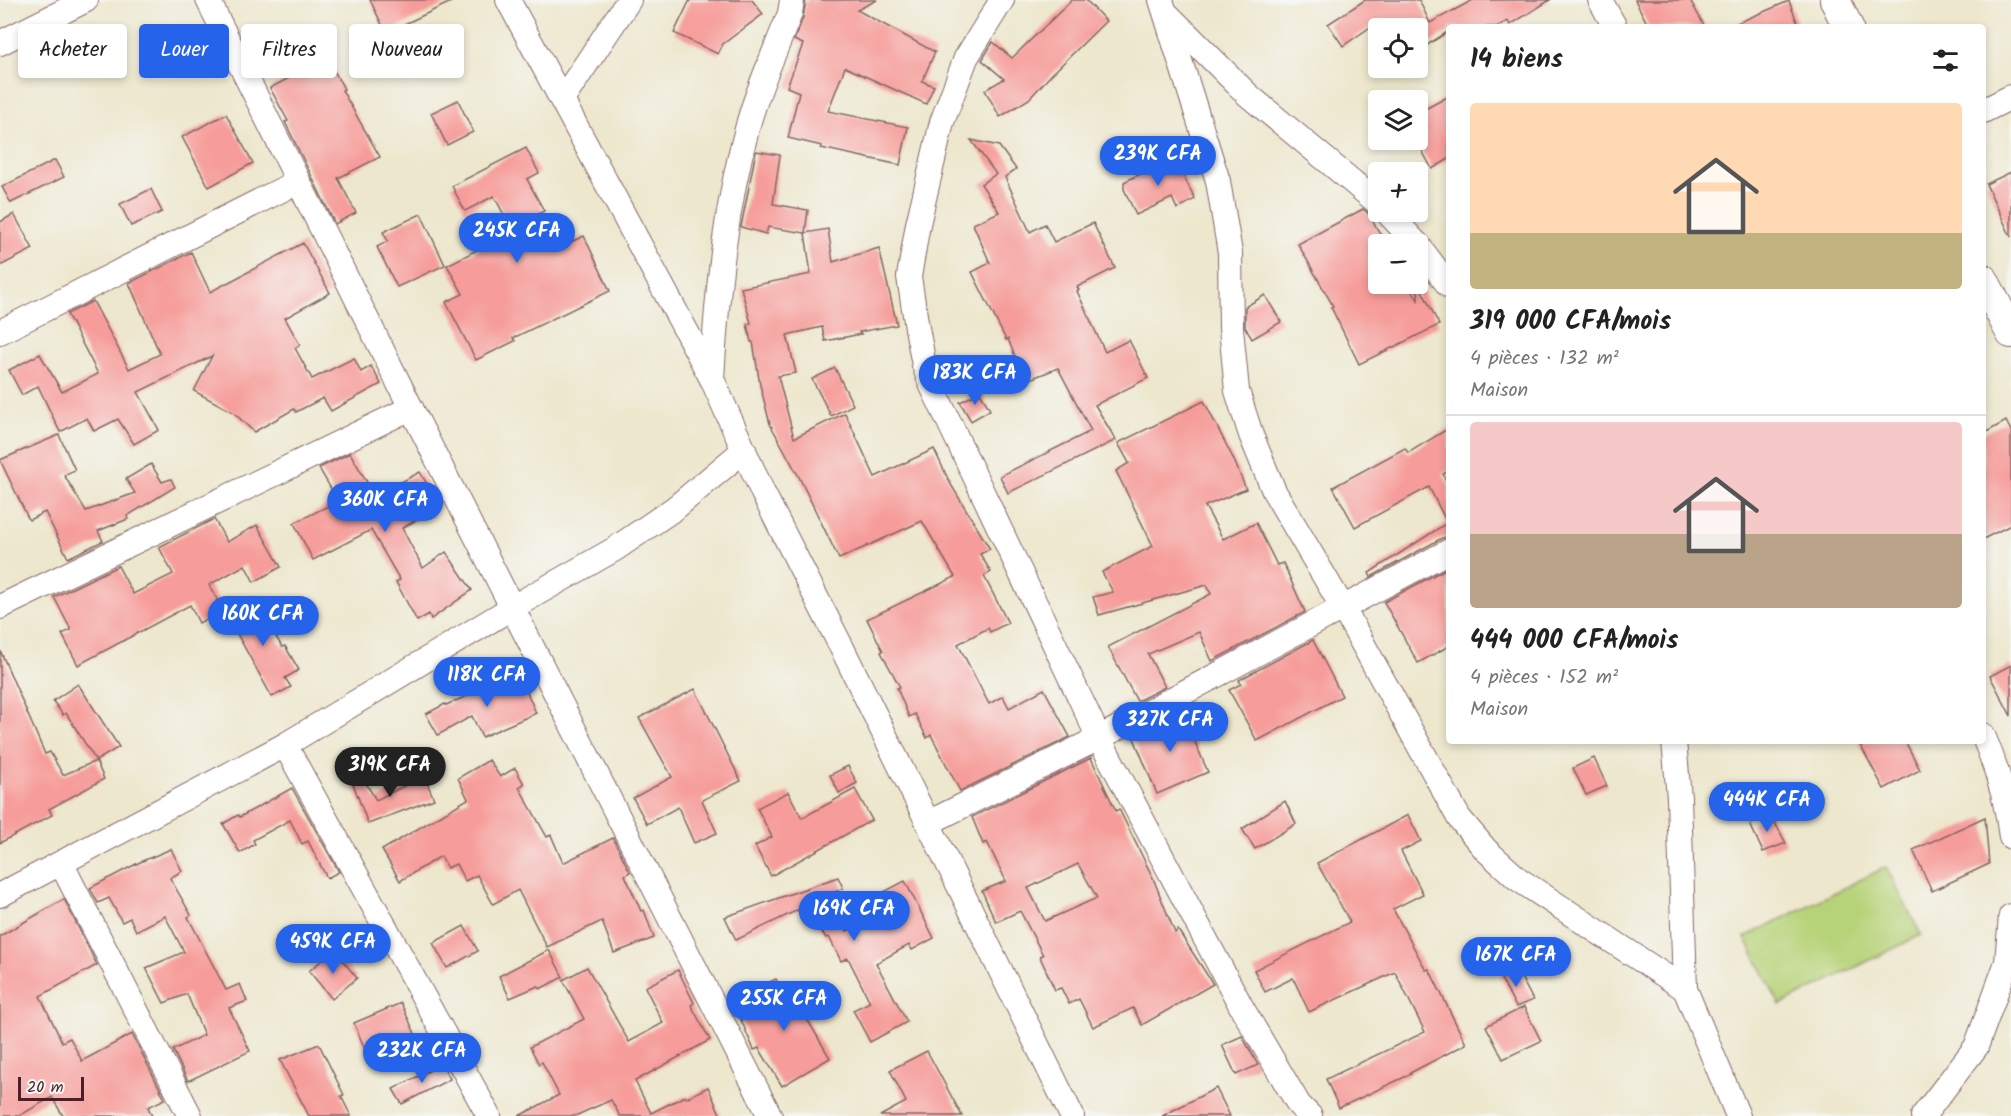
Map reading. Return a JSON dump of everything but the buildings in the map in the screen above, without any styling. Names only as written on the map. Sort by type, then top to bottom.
[{"type":"street","points":[[0,43],[86,0]]},
{"type":"street","points":[[208,0],[297,182],[770,1116]]},
{"type":"street","points":[[508,0],[712,379],[763,493],[843,650],[1072,1116]]},
{"type":"street","points":[[562,100],[629,0]]},
{"type":"street","points":[[712,379],[718,285],[727,217],[748,123],[790,13],[792,0]]},
{"type":"street","points":[[1002,0],[966,58],[942,122],[918,225],[909,277],[924,365],[1099,738],[1242,1008],[1299,1105],[1310,1116]]},
{"type":"street","points":[[1600,0],[1613,24]]},
{"type":"street","points":[[1835,0],[1847,24]]},
{"type":"street","points":[[1164,6],[1248,95],[1368,195]]},
{"type":"street","points":[[1164,6],[1218,181],[1230,253],[1231,328],[1238,391],[1251,435],[1274,491],[1343,608],[1459,818],[1486,850],[1518,879],[1685,989]]},
{"type":"street","points":[[1986,110],[2011,97]]},
{"type":"street","points":[[0,332],[297,182]]},
{"type":"street","points":[[1397,222],[1407,234]]},
{"type":"street","points":[[1428,259],[1446,282]]},
{"type":"street","points":[[1986,285],[2011,333]]},
{"type":"street","points":[[0,608],[411,408]]},
{"type":"street","points":[[2,887],[61,863],[285,746],[513,607],[615,549],[675,508],[744,450]]},
{"type":"street","points":[[928,823],[1099,738],[1446,552]]},
{"type":"street","points":[[1986,742],[1997,768],[2011,837]]},
{"type":"street","points":[[1674,744],[1679,798],[1685,989],[1738,1116]]},
{"type":"street","points":[[285,746],[489,1116]]},
{"type":"street","points":[[61,863],[190,1116]]},
{"type":"street","points":[[1923,1116],[1976,1047],[2007,962],[2011,916]]},
{"type":"green space","points":[[1886,867],[1921,935],[1780,1005],[1745,937]]}]
